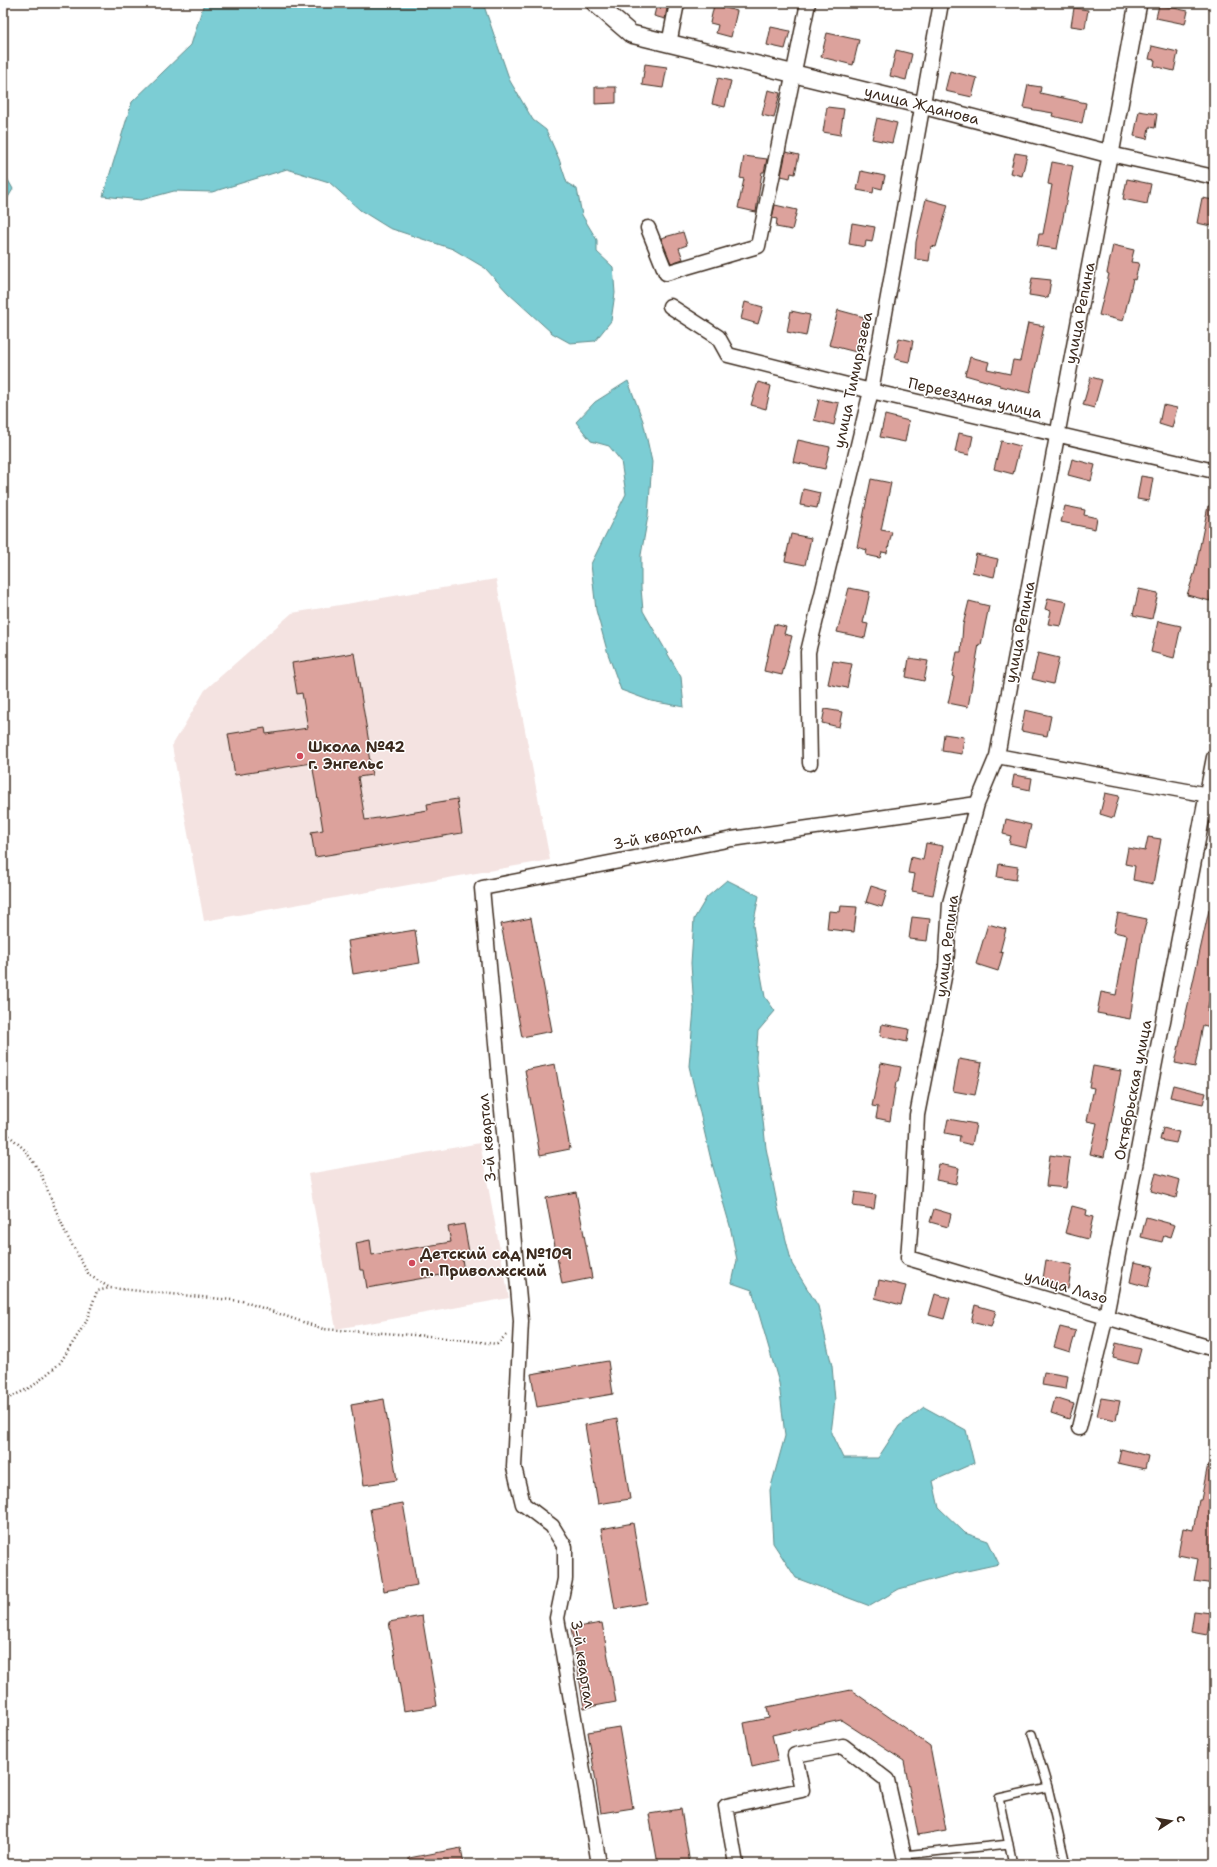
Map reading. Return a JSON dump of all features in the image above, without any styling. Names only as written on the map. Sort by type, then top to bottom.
[{"type":"street","name":"улица Жданова","points":[[595,3],[630,34],[922,105],[1110,154],[1214,177]]},
{"type":"street","points":[[670,44],[677,3]]},
{"type":"street","points":[[648,228],[666,273],[758,246],[808,3]]},
{"type":"street","name":"улица Тимирязева","points":[[810,762],[808,652],[870,391],[941,3]]},
{"type":"street","name":"улица Репина","points":[[908,1258],[917,1115],[946,967],[950,903],[977,804],[997,756],[1138,3]]},
{"type":"street","name":"Переездная улица","points":[[670,306],[718,337],[728,355],[870,391],[1214,471]]},
{"type":"street","points":[[997,756],[1211,796]]},
{"type":"street","name":"Октябрьская улица","points":[[1079,1428],[1106,1316],[1211,796],[1214,757]]},
{"type":"street","name":"3-й квартал","points":[[599,1864],[557,1618],[565,1579],[565,1547],[552,1526],[523,1504],[514,1467],[521,1321],[482,888],[732,839],[977,804]]},
{"type":"street","name":"улица Лазо","points":[[908,1258],[1214,1349]]},
{"type":"street","points":[[736,1864],[726,1806],[802,1790],[795,1755],[843,1746],[887,1780],[905,1860]]},
{"type":"lane","points":[[1032,1734],[1048,1787],[1066,1864]]},
{"type":"lane","points":[[1013,1864],[999,1798],[1048,1787]]},
{"type":"lane","points":[[905,1860],[1009,1844]]},
{"type":"path","points":[[3,1130],[24,1150],[40,1172],[66,1234],[89,1275],[110,1288]]},
{"type":"path","points":[[3,1401],[33,1386],[60,1363],[86,1322],[97,1290],[110,1288],[242,1301],[323,1330],[429,1336],[497,1344],[521,1321]]},
{"type":"shaded area","points":[[496,579],[550,860],[204,921],[172,746],[205,690],[292,613]]},
{"type":"shaded area","points":[[480,1143],[509,1298],[336,1329],[308,1174]]},
{"type":"water","points":[[204,3],[483,3],[510,81],[533,120],[546,130],[559,159],[567,183],[577,189],[582,215],[597,240],[597,252],[613,267],[615,293],[611,321],[595,341],[570,343],[552,333],[508,293],[485,268],[453,249],[389,228],[360,210],[329,182],[287,169],[212,192],[174,191],[141,200],[103,196],[132,102],[191,45]]},
{"type":"water","points":[[3,171],[13,189],[3,206]]},
{"type":"water","points":[[628,381],[643,421],[652,462],[648,516],[641,555],[643,611],[681,677],[684,707],[651,701],[621,690],[608,654],[596,610],[591,564],[626,494],[621,461],[609,446],[591,441],[576,422],[595,402]]},
{"type":"water","points":[[727,880],[759,896],[753,925],[765,997],[775,1011],[758,1031],[756,1057],[766,1148],[778,1208],[792,1264],[818,1306],[832,1366],[835,1400],[831,1433],[843,1458],[878,1458],[899,1426],[924,1407],[966,1430],[974,1463],[933,1481],[939,1508],[965,1533],[988,1541],[999,1564],[953,1574],[899,1589],[870,1606],[796,1578],[773,1543],[770,1490],[785,1436],[779,1383],[752,1290],[732,1283],[737,1260],[730,1226],[711,1160],[689,1066],[694,1009],[691,963],[694,919],[707,897]]},
{"type":"building","points":[[657,3],[668,3],[665,19],[654,16]]},
{"type":"building","points":[[714,5],[737,11],[731,37],[716,33],[718,25],[710,23]]},
{"type":"building","points":[[1159,5],[1188,11],[1185,24],[1156,18]]},
{"type":"building","points":[[1074,8],[1088,10],[1085,28],[1071,26]]},
{"type":"building","points":[[771,27],[790,31],[785,49],[767,45]]},
{"type":"building","points":[[827,33],[859,40],[853,65],[821,57]]},
{"type":"building","points":[[1152,46],[1178,52],[1174,71],[1154,66],[1155,60],[1149,59]]},
{"type":"building","points":[[896,50],[912,54],[906,80],[890,76]]},
{"type":"building","points":[[645,64],[667,67],[663,88],[642,85]]},
{"type":"building","points":[[950,71],[977,78],[972,97],[945,91]]},
{"type":"building","points":[[718,78],[731,81],[725,107],[712,104]]},
{"type":"building","points":[[1028,85],[1041,87],[1040,93],[1086,103],[1082,123],[1052,116],[1053,113],[1023,108]]},
{"type":"building","points":[[595,87],[616,87],[616,103],[595,104]]},
{"type":"building","points":[[768,90],[780,93],[774,118],[762,115]]},
{"type":"building","points":[[827,107],[844,109],[840,135],[823,132]]},
{"type":"building","points":[[1139,111],[1157,114],[1155,128],[1149,127],[1147,139],[1134,136]]},
{"type":"building","points":[[877,118],[897,123],[892,143],[872,139]]},
{"type":"building","points":[[786,152],[799,155],[795,174],[791,173],[790,178],[781,176]]},
{"type":"building","points":[[1015,153],[1027,155],[1022,176],[1010,173]]},
{"type":"building","points":[[744,156],[767,159],[764,172],[762,172],[756,212],[738,208],[744,179],[740,178]]},
{"type":"building","points":[[1052,162],[1073,166],[1057,249],[1037,246],[1039,234],[1043,234],[1052,185],[1048,184]]},
{"type":"building","points":[[861,171],[885,176],[882,189],[874,187],[873,193],[857,190]]},
{"type":"building","points":[[1127,179],[1151,184],[1147,204],[1123,199]]},
{"type":"building","points":[[1202,198],[1214,200],[1211,226],[1197,223]]},
{"type":"building","points":[[926,199],[948,205],[936,247],[931,246],[929,261],[915,259],[916,242]]},
{"type":"building","points":[[775,205],[797,210],[792,230],[776,227],[777,219],[772,218]]},
{"type":"building","points":[[852,223],[875,227],[872,242],[866,241],[865,247],[849,244]]},
{"type":"building","points":[[683,232],[687,245],[679,248],[683,259],[671,263],[661,238]]},
{"type":"building","points":[[1113,245],[1134,250],[1131,262],[1139,263],[1135,280],[1133,279],[1123,321],[1099,315],[1109,274],[1107,273]]},
{"type":"building","points":[[1032,278],[1051,280],[1048,298],[1029,295]]},
{"type":"building","points":[[745,302],[763,307],[758,324],[741,319]]},
{"type":"building","points":[[838,310],[864,317],[856,352],[829,345]]},
{"type":"building","points":[[791,311],[810,315],[806,336],[787,332]]},
{"type":"building","points":[[1028,323],[1044,326],[1030,393],[1000,386],[965,375],[970,357],[989,362],[987,369],[1010,374],[1013,360],[1020,361]]},
{"type":"building","points":[[899,338],[913,341],[909,362],[895,359]]},
{"type":"building","points":[[1091,377],[1102,380],[1094,408],[1083,405]]},
{"type":"building","points":[[758,382],[771,386],[766,409],[751,405]]},
{"type":"building","points":[[819,399],[839,403],[834,425],[814,420]]},
{"type":"building","points":[[1163,405],[1177,408],[1172,428],[1159,424]]},
{"type":"building","points":[[885,415],[909,421],[905,442],[880,437]]},
{"type":"building","points":[[959,433],[973,436],[969,455],[955,452]]},
{"type":"building","points":[[798,440],[830,447],[825,469],[793,462]]},
{"type":"building","points":[[1001,441],[1020,446],[1013,474],[994,469]]},
{"type":"building","points":[[1072,459],[1095,465],[1091,481],[1068,475]]},
{"type":"building","points":[[1141,476],[1153,478],[1149,501],[1137,499]]},
{"type":"building","points":[[871,479],[891,483],[881,530],[892,532],[887,553],[882,552],[880,558],[866,555],[867,550],[857,547]]},
{"type":"building","points":[[803,489],[820,493],[817,508],[800,505]]},
{"type":"building","points":[[1065,506],[1085,510],[1084,515],[1097,518],[1095,529],[1061,522]]},
{"type":"building","points":[[1208,506],[1214,507],[1214,583],[1210,601],[1187,595],[1195,571]]},
{"type":"building","points":[[791,534],[811,538],[805,565],[785,561]]},
{"type":"building","points":[[976,554],[998,559],[994,577],[972,572]]},
{"type":"building","points":[[849,588],[870,592],[863,623],[868,624],[865,638],[837,632]]},
{"type":"building","points":[[1139,589],[1158,593],[1152,619],[1133,615]]},
{"type":"building","points":[[1048,598],[1067,602],[1061,626],[1048,624],[1051,611],[1045,609]]},
{"type":"building","points":[[969,601],[989,606],[981,645],[979,644],[968,707],[948,703],[954,677],[952,676],[957,652],[961,652],[963,625]]},
{"type":"building","points":[[1158,621],[1181,626],[1174,658],[1151,652]]},
{"type":"building","points":[[774,624],[786,627],[784,634],[792,636],[782,675],[764,671]]},
{"type":"building","name":"Школа №42 г. Энгельс","points":[[354,653],[370,749],[368,749],[372,775],[358,777],[365,820],[428,810],[427,804],[457,799],[462,833],[315,857],[311,832],[323,830],[312,763],[235,775],[228,734],[265,728],[266,734],[308,728],[302,693],[297,694],[292,663]]},
{"type":"building","points":[[1038,653],[1059,658],[1053,684],[1032,679]]},
{"type":"building","points":[[909,658],[928,661],[924,681],[906,677]]},
{"type":"building","points":[[833,661],[852,664],[847,688],[828,684]]},
{"type":"building","points":[[825,709],[842,712],[839,727],[822,723]]},
{"type":"building","points":[[1025,710],[1051,716],[1047,736],[1021,731]]},
{"type":"building","points":[[944,734],[964,737],[962,754],[942,751]]},
{"type":"building","points":[[1014,775],[1032,778],[1030,790],[1012,786]]},
{"type":"building","points":[[1105,793],[1119,796],[1113,818],[1100,814]]},
{"type":"building","points":[[1006,819],[1031,825],[1026,847],[1009,843],[1011,836],[1003,834]]},
{"type":"building","points":[[1148,837],[1161,839],[1153,884],[1133,880],[1135,866],[1125,864],[1128,848],[1145,851]]},
{"type":"building","points":[[926,843],[943,846],[933,895],[912,891],[915,874],[908,873],[911,857],[923,860]]},
{"type":"building","points":[[999,864],[1018,867],[1016,880],[997,877]]},
{"type":"building","points":[[871,886],[887,891],[882,907],[866,902]]},
{"type":"building","points":[[841,906],[857,907],[854,932],[827,929],[829,911],[840,912]]},
{"type":"building","points":[[1209,910],[1214,910],[1214,981],[1207,1011],[1214,1013],[1214,1028],[1203,1025],[1195,1067],[1175,1063]]},
{"type":"building","points":[[1118,913],[1147,919],[1142,938],[1130,1019],[1097,1013],[1101,992],[1116,995],[1127,935],[1114,932]]},
{"type":"building","points":[[912,917],[930,919],[927,941],[909,939]]},
{"type":"building","points":[[531,918],[552,1031],[522,1037],[501,924]]},
{"type":"building","points":[[988,924],[1006,929],[1000,952],[1003,953],[998,971],[976,964]]},
{"type":"building","points":[[415,930],[420,963],[353,974],[348,941]]},
{"type":"building","points":[[882,1024],[909,1029],[907,1042],[880,1036]]},
{"type":"building","points":[[959,1059],[982,1063],[975,1095],[953,1091]]},
{"type":"building","points":[[881,1063],[901,1067],[898,1082],[896,1082],[890,1121],[876,1118],[878,1107],[872,1106]]},
{"type":"building","points":[[555,1064],[570,1149],[540,1155],[525,1070]]},
{"type":"building","points":[[1093,1066],[1121,1071],[1104,1157],[1090,1154],[1097,1123],[1087,1121],[1094,1088],[1089,1087]]},
{"type":"building","points":[[1173,1085],[1206,1093],[1203,1104],[1170,1097]]},
{"type":"building","points":[[948,1119],[976,1124],[972,1145],[959,1142],[960,1136],[945,1133]]},
{"type":"building","points":[[1163,1128],[1179,1132],[1176,1143],[1160,1140]]},
{"type":"building","points":[[1050,1155],[1070,1158],[1066,1188],[1046,1186]]},
{"type":"building","points":[[939,1164],[959,1168],[956,1184],[936,1180]]},
{"type":"building","points":[[1156,1173],[1180,1180],[1176,1198],[1151,1191]]},
{"type":"building","points":[[576,1192],[592,1278],[562,1284],[546,1198]]},
{"type":"building","points":[[855,1192],[876,1195],[874,1209],[853,1206]]},
{"type":"building","points":[[1072,1206],[1087,1210],[1086,1215],[1093,1217],[1088,1239],[1065,1233]]},
{"type":"building","points":[[934,1209],[951,1214],[948,1227],[930,1222]]},
{"type":"building","points":[[1146,1217],[1175,1225],[1171,1237],[1164,1235],[1162,1242],[1141,1237]]},
{"type":"building","name":"Детский сад №109 п. Приволжский","points":[[464,1224],[469,1252],[461,1253],[464,1271],[367,1288],[364,1270],[360,1270],[356,1243],[370,1240],[372,1255],[451,1242],[448,1227]]},
{"type":"building","points":[[1046,1260],[1072,1265],[1068,1289],[1042,1285]]},
{"type":"building","points":[[1134,1262],[1153,1266],[1148,1287],[1130,1282]]},
{"type":"building","points":[[879,1280],[906,1286],[901,1305],[875,1298]]},
{"type":"building","points":[[935,1294],[950,1298],[944,1319],[929,1315]]},
{"type":"building","points":[[975,1305],[996,1311],[991,1327],[971,1322]]},
{"type":"building","points":[[1060,1327],[1076,1331],[1070,1352],[1054,1347]]},
{"type":"building","points":[[1116,1343],[1141,1349],[1137,1364],[1113,1358]]},
{"type":"building","points":[[608,1361],[613,1394],[537,1407],[531,1374]]},
{"type":"building","points":[[1044,1372],[1068,1376],[1066,1389],[1042,1385]]},
{"type":"building","points":[[1055,1398],[1074,1404],[1069,1419],[1051,1413]]},
{"type":"building","points":[[1101,1398],[1120,1401],[1116,1420],[1097,1416]]},
{"type":"building","points":[[384,1399],[397,1480],[364,1485],[351,1405]]},
{"type":"building","points":[[617,1419],[630,1499],[598,1504],[585,1425]]},
{"type":"building","points":[[1121,1449],[1148,1456],[1145,1469],[1118,1463]]},
{"type":"building","points":[[1208,1464],[1214,1464],[1214,1584],[1194,1581],[1198,1559],[1178,1555],[1183,1528],[1193,1530]]},
{"type":"building","points":[[403,1503],[417,1585],[384,1591],[370,1509]]},
{"type":"building","points":[[633,1523],[647,1603],[615,1609],[601,1529]]},
{"type":"building","points":[[1194,1611],[1211,1613],[1207,1635],[1191,1632]]},
{"type":"building","points":[[422,1616],[437,1706],[404,1711],[389,1622]]},
{"type":"building","points":[[602,1623],[616,1702],[584,1708],[571,1628]]},
{"type":"building","points":[[851,1690],[930,1746],[946,1830],[918,1835],[904,1761],[841,1720],[772,1735],[778,1761],[752,1767],[744,1723],[769,1718],[767,1707]]},
{"type":"building","points":[[619,1727],[633,1808],[601,1813],[588,1732]]},
{"type":"building","points":[[681,1809],[690,1864],[658,1864],[649,1814]]},
{"type":"building","points":[[461,1848],[464,1864],[409,1864],[409,1858]]},
{"type":"place","name":"Школа №42 г. Энгельс","points":[[300,756]]},
{"type":"place","name":"Детский сад №109 п. Приволжский","points":[[412,1263]]}]
